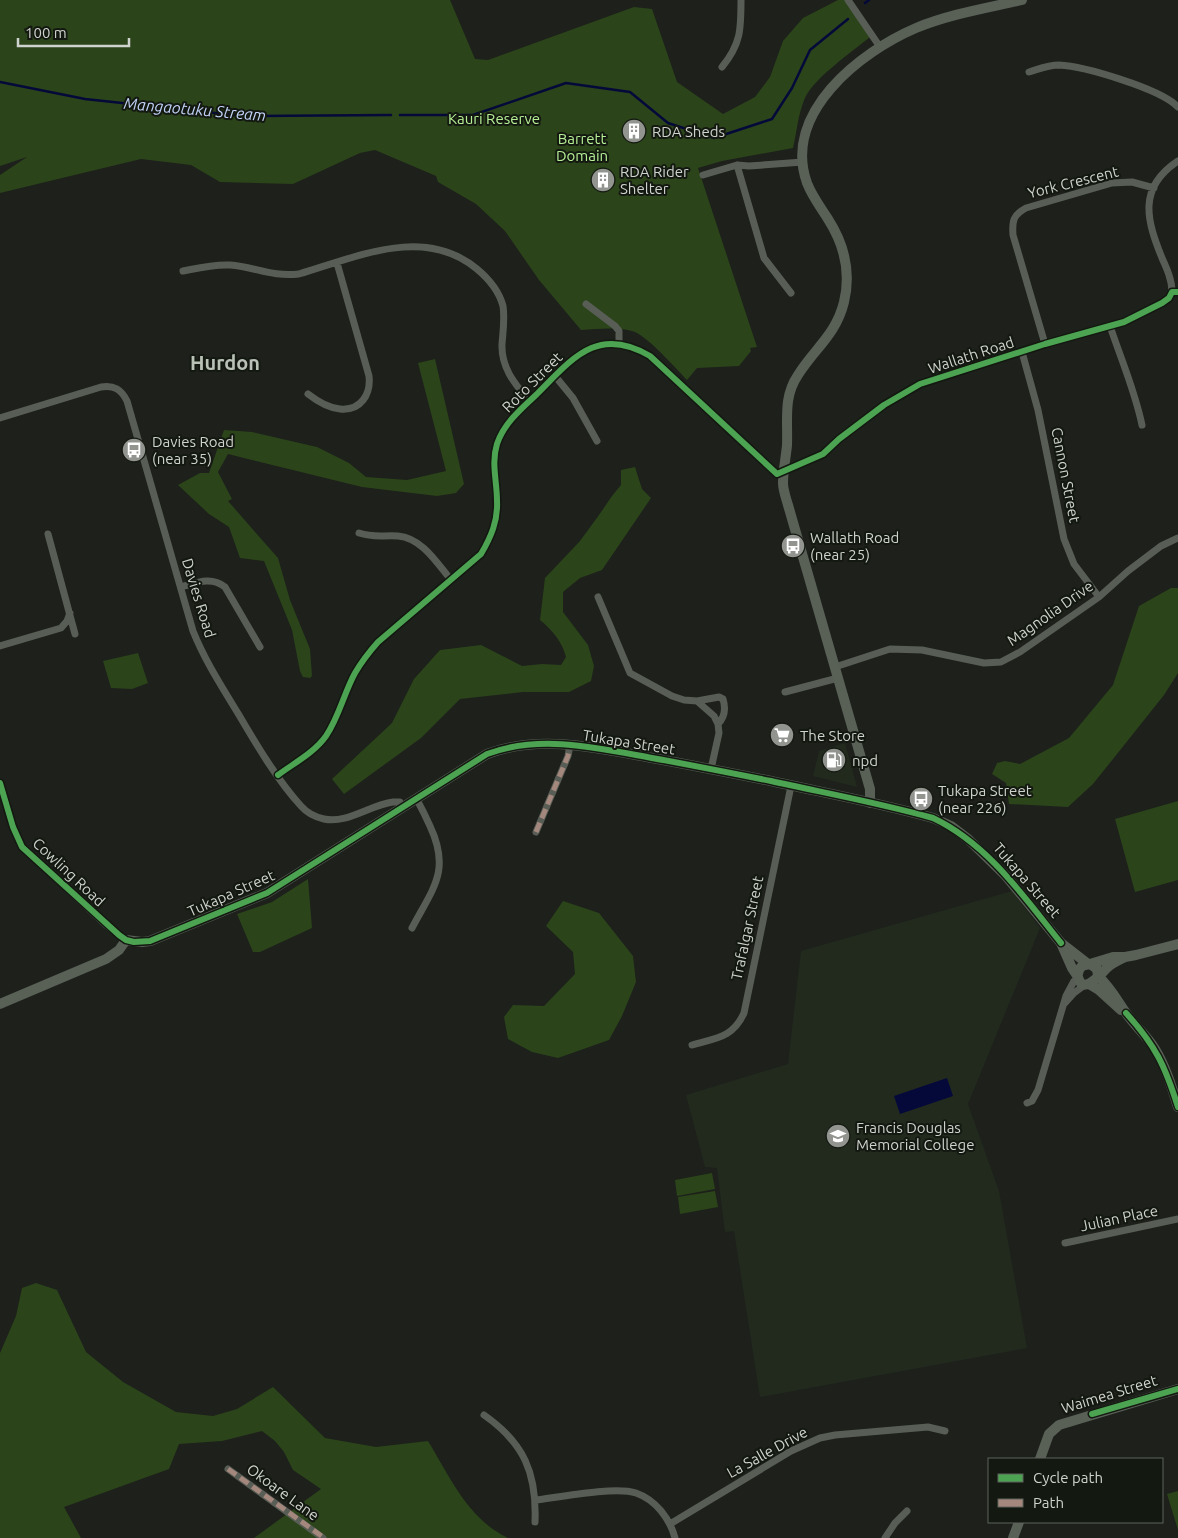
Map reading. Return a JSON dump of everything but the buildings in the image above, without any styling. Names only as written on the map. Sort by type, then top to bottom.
[{"type":"street","points":[[722,67],[737,46],[741,21],[741,0]]},
{"type":"street","points":[[848,0],[880,47]]},
{"type":"street","points":[[870,803],[870,789],[784,491],[789,394],[798,375],[832,332],[843,307],[847,280],[845,258],[838,237],[808,185],[802,150],[807,127],[824,98],[845,75],[880,47],[931,22],[1022,0]]},
{"type":"street","points":[[1029,72],[1046,66],[1057,65],[1082,69],[1158,92],[1178,106]]},
{"type":"street","points":[[1175,292],[1151,231],[1149,218],[1150,198],[1154,188],[1166,171],[1178,161]]},
{"type":"street","points":[[703,175],[737,165],[749,166],[803,162]]},
{"type":"street","points":[[737,165],[764,258],[791,293]]},
{"type":"street","name":"York Crescent","points":[[1045,344],[1013,235],[1012,224],[1018,212],[1112,183],[1132,182],[1154,188]]},
{"type":"street","points":[[183,271],[230,265],[285,276],[299,274],[390,248],[412,246],[445,251],[470,263],[484,275],[498,293],[504,313],[502,354],[512,380],[530,401]]},
{"type":"street","points":[[308,394],[318,402],[340,409],[348,409],[361,403],[369,392],[369,376],[338,263]]},
{"type":"street","name":"Wallath Road","points":[[784,471],[823,454],[839,439],[884,405],[920,384],[1045,344],[1124,322],[1153,309],[1175,292]]},
{"type":"street","points":[[586,304],[619,331],[618,344]]},
{"type":"street","points":[[1110,326],[1122,365],[1133,390],[1142,425]]},
{"type":"street","name":"Roto Street","points":[[278,775],[309,752],[326,736],[366,655],[378,642],[481,554],[492,534],[497,514],[494,466],[496,447],[504,428],[567,362],[585,350],[604,345],[618,344],[633,348],[650,356],[777,474],[784,471]]},
{"type":"street","name":"Cannon Street","points":[[1022,352],[1038,410],[1064,539],[1074,564],[1099,597]]},
{"type":"street","points":[[555,376],[573,398],[597,440]]},
{"type":"street","name":"Davies Road","points":[[0,418],[101,387],[117,388],[121,391],[127,401],[193,631],[201,650],[254,741],[302,807],[316,817],[326,820],[345,818],[388,802],[400,802],[402,807]]},
{"type":"street","points":[[359,533],[371,537],[398,536],[411,540],[426,551],[451,580]]},
{"type":"street","points":[[48,534],[75,634]]},
{"type":"street","name":"Magnolia Drive","points":[[835,667],[890,649],[922,650],[984,663],[1002,662],[1020,652],[1099,597],[1162,546],[1178,538]]},
{"type":"street","points":[[181,587],[198,582],[218,581],[225,587],[260,647]]},
{"type":"street","points":[[598,597],[630,673],[672,696],[684,700],[697,701],[719,697],[723,699],[725,710],[718,724]]},
{"type":"street","points":[[0,646],[61,628],[67,621],[70,613]]},
{"type":"street","points":[[785,692],[838,678]]},
{"type":"street","points":[[697,701],[710,711],[718,724],[719,733],[711,769]]},
{"type":"street","name":"Tukapa Street","points":[[126,940],[142,942],[150,940],[267,892],[468,765],[498,750],[532,744],[570,745],[711,769],[791,786],[933,818],[951,826],[968,839],[1006,876],[1061,942],[1083,981],[1100,990],[1116,1008],[1126,1014]]},
{"type":"street","points":[[536,832],[568,756],[570,745]]},
{"type":"street","name":"Cowling Road","points":[[0,783],[13,827],[22,846],[106,925],[126,940]]},
{"type":"street","name":"Trafalgar Street","points":[[692,1045],[724,1036],[739,1024],[744,1013],[791,786]]},
{"type":"street","points":[[412,928],[435,884],[440,866],[437,842],[416,798]]},
{"type":"street","points":[[0,1004],[106,959],[119,950],[126,940]]},
{"type":"street","name":"Tukapa Street","points":[[1061,942],[1089,964]]},
{"type":"street","points":[[1027,1103],[1034,1098],[1038,1090],[1065,1004],[1083,981],[1080,968],[1114,957],[1125,957],[1178,944]]},
{"type":"street","points":[[1083,981],[1095,981],[1109,966],[1125,957]]},
{"type":"street","points":[[1089,964],[1097,970],[1098,976]]},
{"type":"street","name":"Tukapa Street","points":[[1098,976],[1156,1050],[1165,1068],[1178,1108]]},
{"type":"street","name":"Julian Place","points":[[1065,1243],[1178,1220]]},
{"type":"street","name":"Waimea Street","points":[[1040,1458],[1049,1434],[1059,1425],[1178,1389]]},
{"type":"street","points":[[484,1415],[500,1426],[520,1450],[528,1465],[534,1484],[536,1500],[535,1522]]},
{"type":"street","name":"La Salle Drive","points":[[670,1524],[791,1451],[820,1438],[928,1427],[945,1431]]},
{"type":"street","name":"Okoare Lane","points":[[228,1469],[323,1538]]},
{"type":"street","points":[[536,1500],[610,1491],[634,1492],[653,1503],[662,1512],[670,1524],[675,1538]]},
{"type":"street","points":[[885,1538],[895,1523],[907,1511]]},
{"type":"street","points":[[1013,1538],[1019,1523]]},
{"type":"shaded area","points":[[845,743],[857,787],[813,776],[819,751]]},
{"type":"shaded area","name":"Francis Douglas Memorial College","points":[[1012,891],[1040,928],[968,1104],[999,1191],[1027,1348],[760,1397],[734,1231],[725,1232],[717,1168],[705,1167],[686,1095],[788,1064],[801,951]]},
{"type":"shaded area","points":[[947,1078],[953,1096],[900,1114],[894,1096]]},
{"type":"green space","name":"Barrett Domain","points":[[0,0],[450,0],[475,59],[488,60],[634,7],[652,9],[677,82],[723,114],[755,97],[770,77],[783,41],[803,18],[838,0],[848,0],[870,37],[825,74],[810,90],[801,110],[793,148],[722,161],[698,168],[757,347],[750,348],[751,351],[739,366],[697,368],[687,380],[653,345],[632,331],[620,329],[581,330],[539,280],[505,231],[476,204],[438,182],[436,176],[375,150],[360,153],[293,184],[220,182],[191,165],[141,159],[0,193],[0,175],[27,157],[0,166]]},
{"type":"green space","points":[[435,359],[464,484],[456,493],[437,496],[362,487],[228,454],[218,472],[232,499],[228,501],[278,558],[290,600],[310,649],[312,676],[310,678],[303,677],[300,671],[292,630],[264,561],[240,558],[229,527],[209,514],[178,485],[200,473],[209,473],[224,430],[252,432],[317,447],[349,463],[366,477],[407,480],[446,471],[418,363]]},
{"type":"green space","points":[[635,467],[642,489],[651,498],[602,570],[580,578],[563,592],[563,612],[588,645],[594,666],[591,681],[569,692],[523,692],[460,699],[421,738],[344,794],[332,779],[392,723],[414,679],[440,650],[481,645],[522,666],[561,665],[566,657],[562,646],[540,620],[545,578],[580,541],[621,485],[621,470]]},
{"type":"green space","points":[[1171,588],[1178,588],[1178,673],[1164,695],[1093,784],[1068,807],[1009,804],[1006,783],[992,774],[997,763],[1005,761],[1020,764],[1069,738],[1113,685],[1139,606]]},
{"type":"green space","points":[[138,653],[148,683],[132,689],[111,688],[103,661]]},
{"type":"green space","points":[[1178,801],[1178,880],[1135,892],[1115,819]]},
{"type":"green space","points":[[308,879],[312,928],[260,952],[253,952],[237,914],[272,902]]},
{"type":"green space","points":[[563,901],[599,913],[633,956],[636,982],[622,1016],[609,1040],[558,1058],[532,1052],[508,1039],[504,1017],[513,1005],[544,1006],[575,974],[573,952],[546,926]]},
{"type":"green space","points":[[712,1173],[715,1189],[677,1196],[675,1180]]},
{"type":"green space","points":[[715,1191],[718,1207],[680,1214],[678,1197]]},
{"type":"green space","points":[[36,1283],[57,1290],[86,1352],[123,1382],[176,1412],[213,1416],[237,1409],[273,1387],[325,1438],[376,1447],[428,1441],[461,1496],[482,1520],[508,1538],[254,1538],[321,1489],[293,1470],[284,1452],[275,1441],[262,1431],[222,1441],[179,1444],[169,1469],[64,1507],[81,1538],[0,1538],[0,1353],[16,1316],[22,1288]]},
{"type":"green space","points":[[1178,1491],[1178,1530],[1167,1494]]},
{"type":"waterway","name":"Mangaotuku Stream","points":[[865,3],[869,0]]},
{"type":"waterway","name":"Mangaotuku Stream","points":[[400,115],[473,115],[566,83],[630,92],[668,123],[714,138],[772,119],[792,88],[810,50],[848,19]]},
{"type":"waterway","name":"Mangaotuku Stream","points":[[0,82],[85,99],[243,116],[391,115]]},
{"type":"marked path","points":[[536,832],[568,756],[570,745]]},
{"type":"marked path","points":[[228,1469],[323,1537]]},
{"type":"cycle path","points":[[278,775],[310,753],[326,736],[355,673],[378,642],[481,554],[491,535],[495,522],[497,501],[494,458],[500,436],[520,410],[574,358],[587,350],[600,345],[615,344],[631,347],[650,356],[777,474],[823,454],[839,439],[884,405],[920,384],[1045,344],[1124,322],[1162,303],[1169,298],[1172,292],[1178,292]]},
{"type":"cycle path","points":[[0,783],[13,827],[22,847],[119,935],[126,940],[134,942],[150,941],[267,893],[487,754],[507,748],[548,744],[611,750],[696,766],[852,798],[933,818],[953,829],[988,857],[1019,890],[1061,943]]},
{"type":"cycle path","points":[[1126,1013],[1152,1046],[1164,1068],[1178,1107]]},
{"type":"cycle path","points":[[1092,1414],[1178,1389]]},
{"type":"place","name":"RDA Sheds","points":[[634,131]]},
{"type":"place","name":"RDA Rider Shelter","points":[[603,180]]},
{"type":"place","name":"Davies Road (near 35)","points":[[134,450]]},
{"type":"place","name":"Wallath Road (near 25)","points":[[793,546]]},
{"type":"place","name":"The Store","points":[[782,735]]},
{"type":"place","name":"npd","points":[[834,760]]},
{"type":"place","name":"Tukapa Street (near 226)","points":[[921,799]]},
{"type":"place","name":"Francis Douglas Memorial College","points":[[838,1136]]},
{"type":"district","name":"Hurdon","points":[[225,362]]},
{"type":"park label","name":"Kauri Reserve","points":[[494,118]]}]
